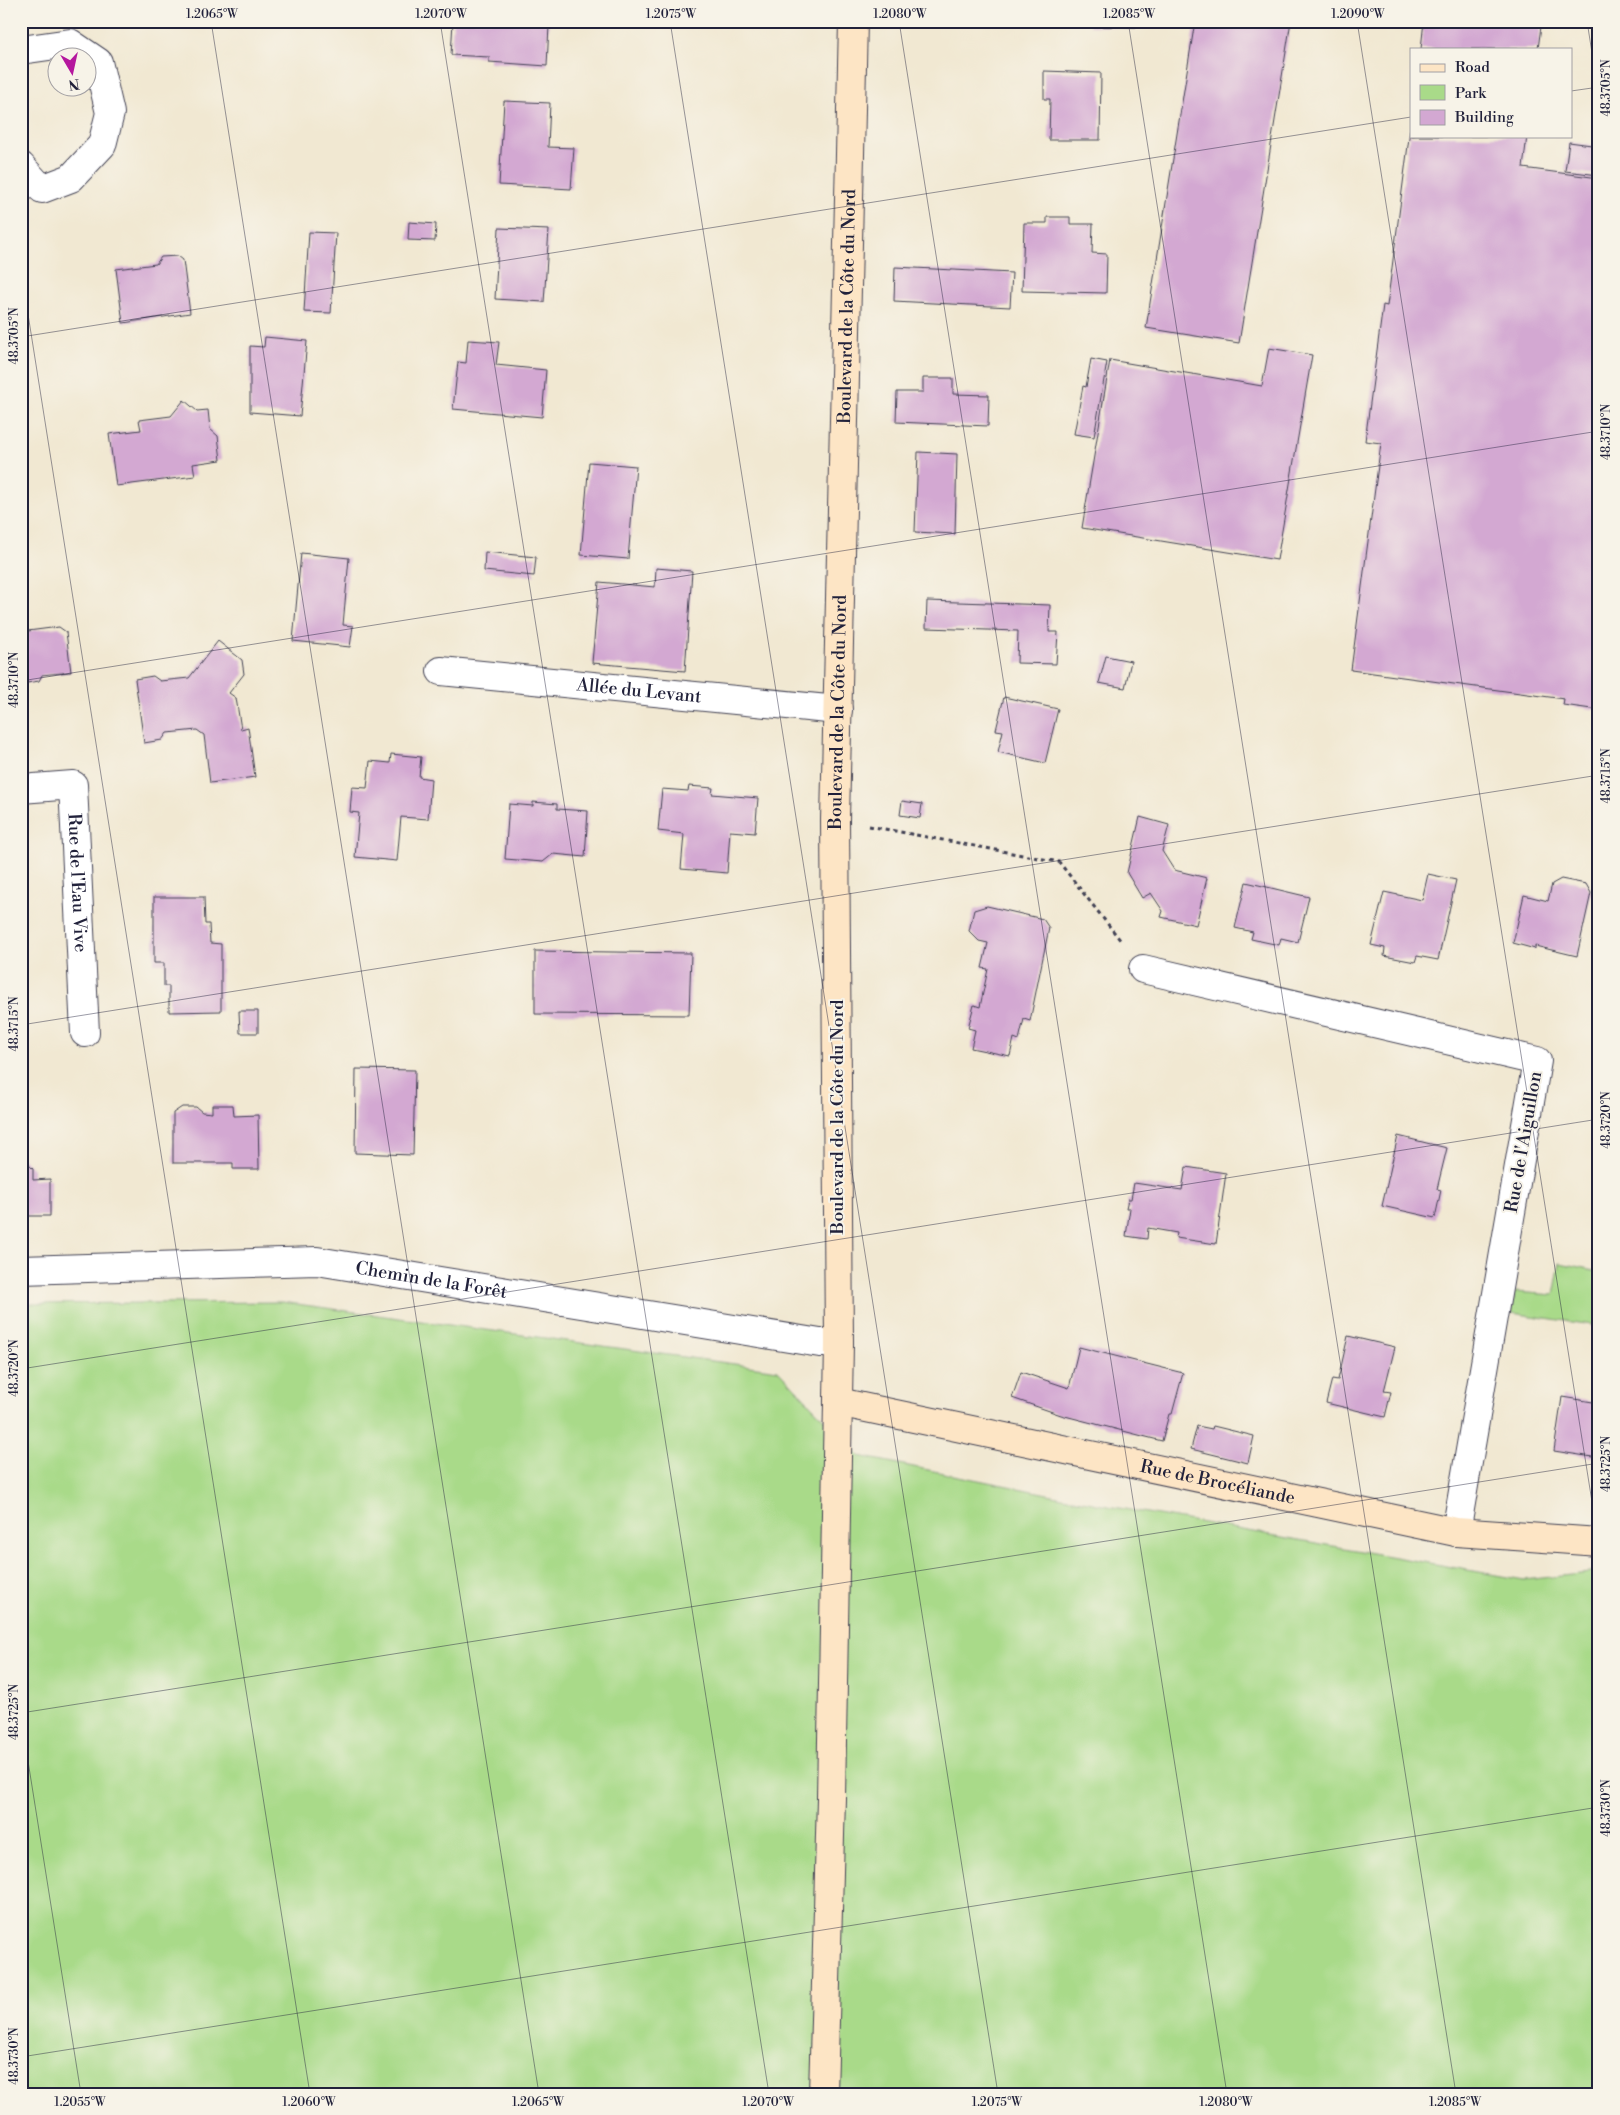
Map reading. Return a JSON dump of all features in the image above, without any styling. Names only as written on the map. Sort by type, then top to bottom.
[{"type":"main road","name":"Boulevard de la Côte du Nord","points":[[823,2094],[831,1798],[838,1402],[836,820],[853,21]]},
{"type":"main road","name":"Rue de Brocéliande","points":[[838,1402],[1456,1532],[1599,1542]]},
{"type":"street","points":[[21,50],[70,43],[98,62],[110,113],[102,145],[71,178],[42,189],[21,166]]},
{"type":"street","name":"Allée du Levant","points":[[441,672],[838,710]]},
{"type":"street","name":"Rue de l'Eau Vive","points":[[21,789],[73,786],[85,1033]]},
{"type":"street","name":"Rue de l'Aiguillon","points":[[1143,969],[1537,1062],[1456,1532]]},
{"type":"street","name":"Chemin de la Forêt","points":[[21,1270],[317,1262],[810,1341],[838,1343]]},
{"type":"path","points":[[836,820],[1059,862],[1143,969]]},
{"type":"green space","points":[[1560,1263],[1599,1271],[1599,1326],[1512,1313],[1515,1292],[1554,1295]]},
{"type":"green space","points":[[282,1302],[778,1370],[859,1456],[1102,1505],[1524,1580],[1599,1572],[1599,2094],[21,2094],[21,1304]]},
{"type":"building","points":[[453,21],[543,21],[543,24],[549,25],[547,66],[489,62],[489,57],[451,55]]},
{"type":"building","points":[[1090,21],[1136,21],[1136,27],[1090,26]]},
{"type":"building","points":[[1195,21],[1291,21],[1239,343],[1146,328]]},
{"type":"building","points":[[1424,21],[1508,21],[1541,26],[1538,48],[1421,48]]},
{"type":"building","points":[[1044,71],[1101,73],[1100,140],[1049,140],[1050,99],[1044,99]]},
{"type":"building","points":[[504,101],[550,103],[548,147],[574,148],[571,189],[499,185]]},
{"type":"building","points":[[1410,130],[1410,138],[1527,138],[1523,168],[1599,178],[1599,710],[1563,705],[1564,699],[1351,670],[1381,443],[1365,441],[1383,305],[1387,306]]},
{"type":"building","points":[[1569,142],[1599,146],[1599,175],[1565,171]]},
{"type":"building","points":[[1047,217],[1070,217],[1070,224],[1093,224],[1092,253],[1107,254],[1106,293],[1022,291],[1024,223],[1047,223]]},
{"type":"building","points":[[409,222],[436,224],[435,241],[408,240]]},
{"type":"building","points":[[499,228],[549,230],[544,302],[495,299]]},
{"type":"building","points":[[309,232],[336,233],[331,313],[304,312]]},
{"type":"building","points":[[178,256],[183,260],[190,313],[123,323],[116,269],[156,264],[161,257]]},
{"type":"building","points":[[895,267],[1012,273],[1010,307],[894,301]]},
{"type":"building","points":[[265,337],[307,341],[300,416],[250,412],[250,346],[264,347]]},
{"type":"building","points":[[468,340],[499,342],[496,365],[546,370],[542,417],[453,409],[458,362],[466,363]]},
{"type":"building","points":[[1269,348],[1312,355],[1277,560],[1082,528],[1110,360],[1262,386]]},
{"type":"building","points":[[1091,359],[1107,362],[1094,437],[1074,434],[1083,386],[1086,387]]},
{"type":"building","points":[[923,378],[953,378],[953,394],[989,395],[988,426],[896,422],[897,392],[923,392]]},
{"type":"building","points":[[184,400],[197,411],[208,410],[210,429],[218,436],[221,460],[193,464],[195,476],[116,486],[109,434],[141,430],[139,420],[171,416]]},
{"type":"building","points":[[918,452],[957,454],[955,534],[915,532]]},
{"type":"building","points":[[589,462],[636,466],[628,559],[581,555]]},
{"type":"building","points":[[485,552],[536,557],[534,576],[484,571]]},
{"type":"building","points":[[301,553],[349,558],[343,625],[353,626],[350,647],[293,641]]},
{"type":"building","points":[[656,568],[692,571],[685,671],[592,663],[599,582],[655,587]]},
{"type":"building","points":[[927,601],[1050,605],[1049,632],[1058,632],[1056,664],[1017,663],[1018,631],[926,628]]},
{"type":"building","points":[[21,626],[28,631],[59,627],[66,632],[71,672],[42,675],[39,681],[21,684]]},
{"type":"building","points":[[218,641],[242,660],[244,674],[229,693],[236,698],[241,729],[248,727],[255,777],[210,783],[204,735],[197,730],[167,733],[162,740],[144,743],[135,679],[153,676],[160,681],[189,678]]},
{"type":"building","points":[[1106,656],[1131,661],[1125,688],[1099,683]]},
{"type":"building","points":[[1004,697],[1058,709],[1045,763],[998,752],[1003,731],[996,730]]},
{"type":"building","points":[[391,754],[421,757],[419,777],[431,779],[428,819],[401,817],[397,861],[355,857],[359,813],[350,812],[352,787],[367,788],[370,761],[390,763]]},
{"type":"building","points":[[689,786],[713,788],[712,794],[758,798],[755,833],[730,831],[727,873],[681,869],[684,834],[658,831],[662,789],[688,791]]},
{"type":"building","points":[[902,801],[922,804],[920,818],[900,815]]},
{"type":"building","points":[[533,802],[557,804],[557,809],[588,811],[585,857],[553,854],[543,862],[505,859],[509,804],[533,806]]},
{"type":"building","points":[[1140,817],[1169,825],[1162,851],[1174,870],[1207,878],[1196,925],[1161,917],[1163,911],[1151,893],[1142,898],[1127,873]]},
{"type":"building","points":[[1428,874],[1456,880],[1438,960],[1417,956],[1415,962],[1384,956],[1385,948],[1371,945],[1384,892],[1422,900]]},
{"type":"building","points":[[1561,879],[1586,884],[1591,893],[1577,956],[1535,946],[1535,949],[1513,943],[1524,895],[1548,901],[1552,884]]},
{"type":"building","points":[[1246,882],[1309,897],[1298,942],[1281,938],[1279,945],[1251,939],[1253,932],[1235,928]]},
{"type":"building","points":[[154,897],[204,897],[205,924],[209,924],[210,943],[221,944],[221,1011],[169,1012],[169,986],[164,986],[164,963],[154,963]]},
{"type":"building","points":[[987,906],[1043,919],[1049,928],[1030,1021],[1024,1019],[1019,1040],[1014,1038],[1010,1056],[971,1048],[975,1030],[968,1028],[974,1005],[980,1007],[988,969],[982,968],[988,943],[979,941],[969,931],[974,910]]},
{"type":"building","points":[[535,951],[691,953],[689,1015],[535,1014]]},
{"type":"building","points":[[239,1011],[258,1011],[258,1033],[240,1033]]},
{"type":"building","points":[[356,1069],[415,1070],[413,1155],[355,1153]]},
{"type":"building","points":[[212,1105],[233,1105],[234,1116],[258,1115],[259,1169],[233,1169],[233,1163],[173,1163],[173,1113],[182,1107],[196,1107],[202,1112],[212,1113]]},
{"type":"building","points":[[1398,1136],[1447,1148],[1437,1189],[1441,1190],[1435,1218],[1382,1206]]},
{"type":"building","points":[[21,1157],[33,1169],[33,1180],[50,1179],[50,1216],[21,1216]]},
{"type":"building","points":[[1186,1167],[1226,1173],[1216,1244],[1176,1238],[1177,1233],[1148,1228],[1147,1239],[1126,1236],[1130,1208],[1126,1208],[1128,1199],[1131,1199],[1134,1183],[1182,1190]]},
{"type":"building","points":[[1599,1198],[1599,1224],[1593,1223]]},
{"type":"building","points":[[1348,1336],[1395,1347],[1384,1391],[1391,1392],[1385,1417],[1326,1403],[1332,1379],[1338,1380]]},
{"type":"building","points":[[1079,1347],[1183,1373],[1172,1414],[1169,1414],[1162,1441],[1061,1415],[1012,1398],[1021,1372],[1069,1388]]},
{"type":"building","points":[[1562,1397],[1599,1403],[1599,1458],[1554,1451]]},
{"type":"building","points":[[1197,1426],[1212,1429],[1213,1426],[1254,1436],[1248,1463],[1191,1449]]}]
